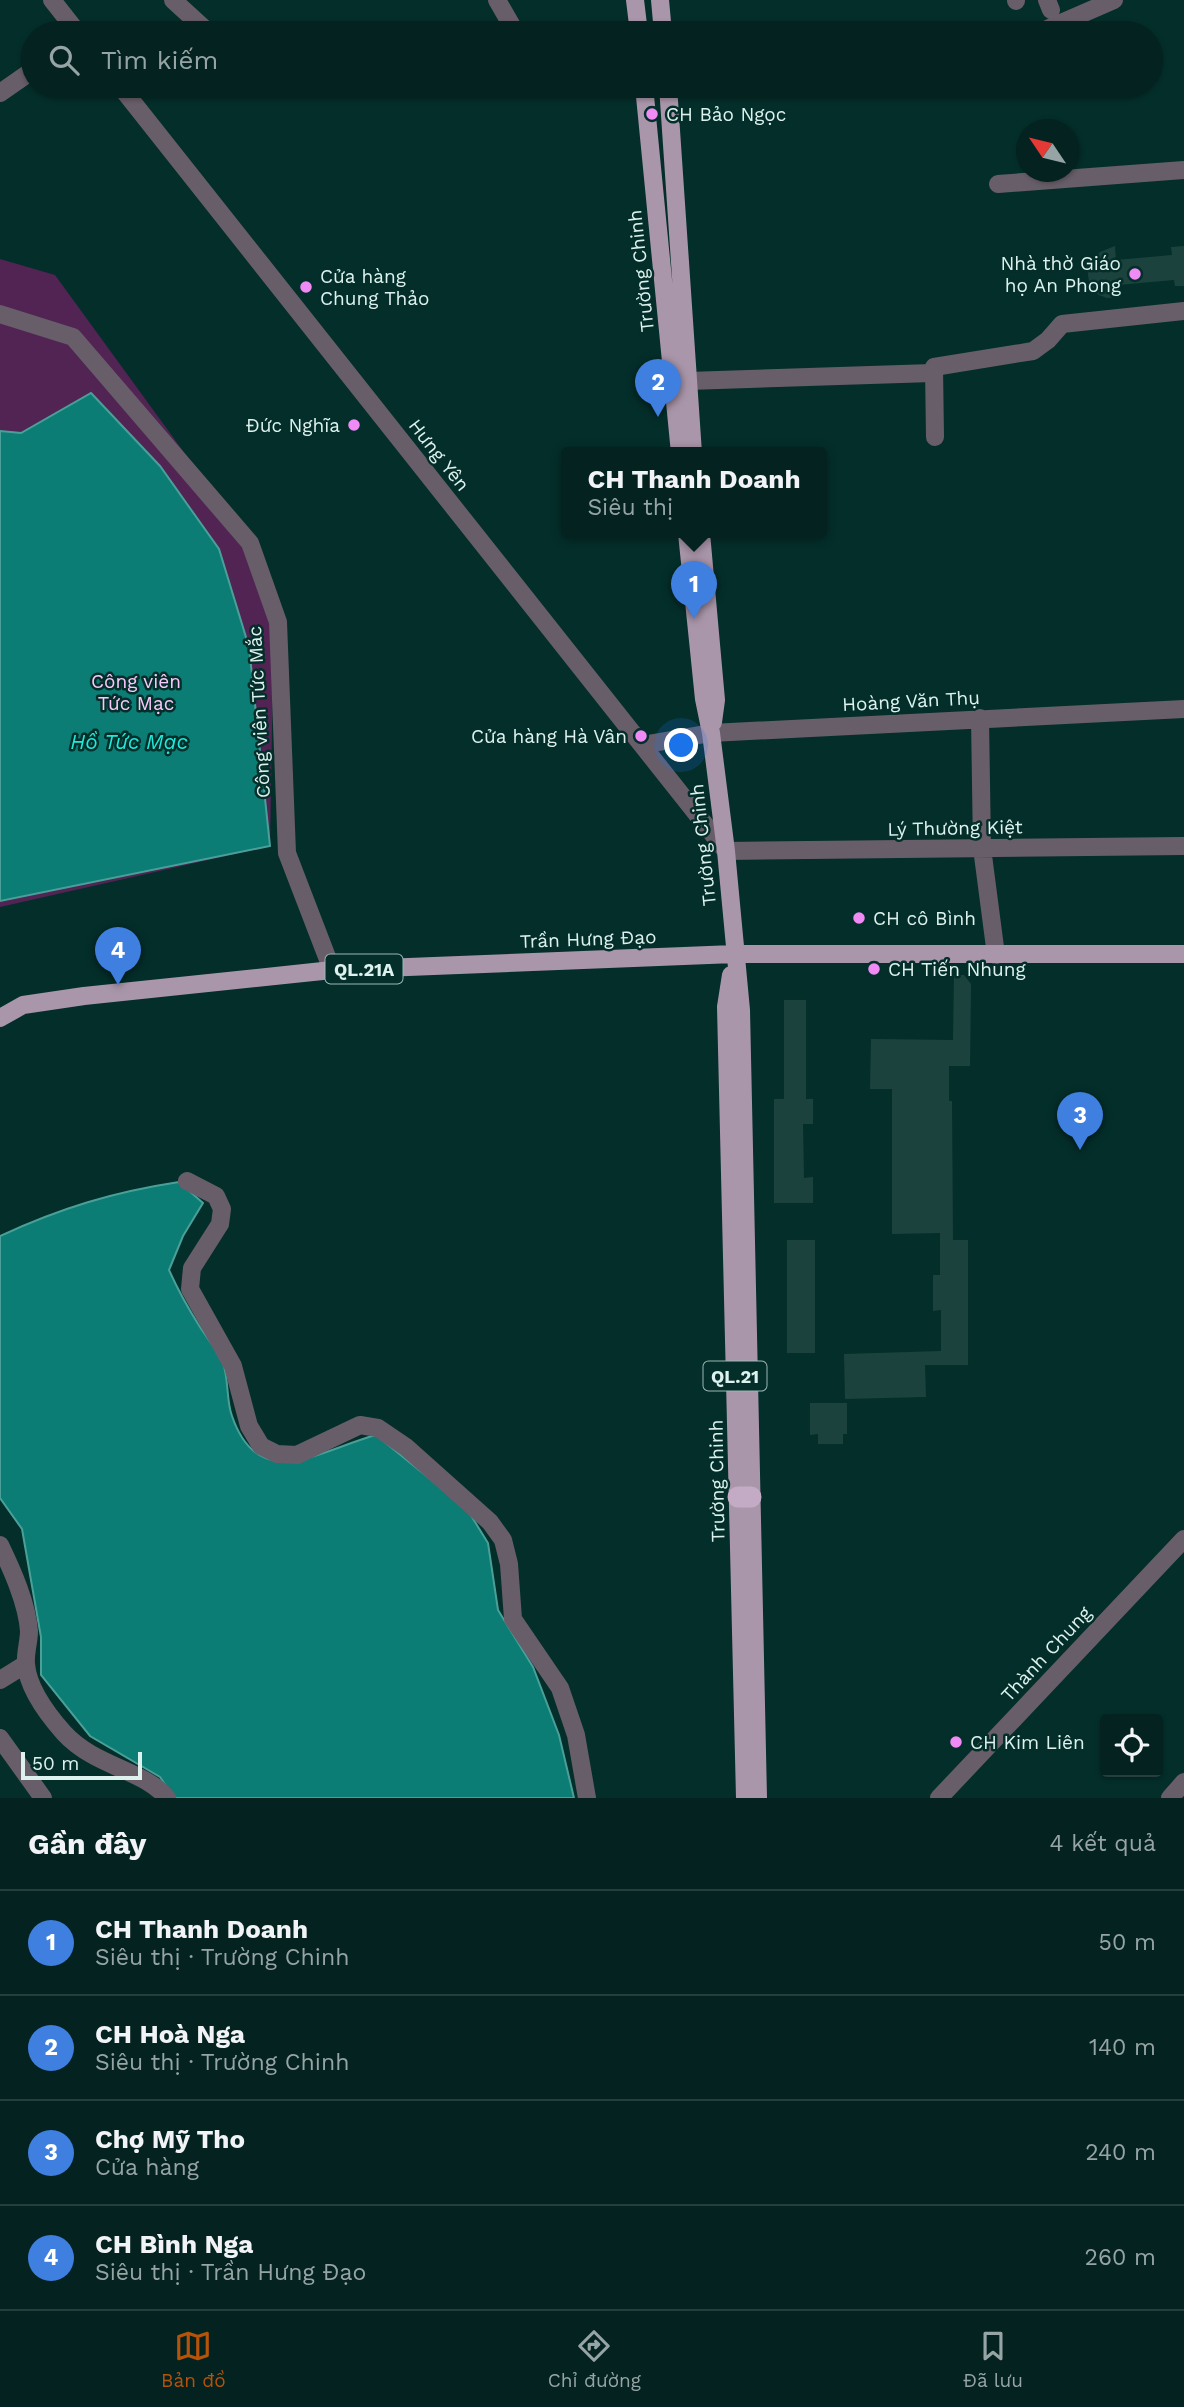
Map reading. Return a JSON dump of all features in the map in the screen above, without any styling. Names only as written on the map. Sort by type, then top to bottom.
[{"type":"main road","points":[[635,0],[638,21]]},
{"type":"main road","points":[[660,0],[662,21]]},
{"type":"main road","name":"Trường Chinh","points":[[645,98],[679,447]]},
{"type":"main road","name":"Trường Chinh","points":[[669,98],[693,447]]},
{"type":"main road","name":"Trường Chinh","points":[[688,538],[704,699],[726,851],[734,954],[726,1007],[758,1798]]},
{"type":"main road","name":"Trường Chinh","points":[[701,538],[716,699],[711,733]]},
{"type":"main road","name":"Trần Hưng Đạo","points":[[0,1018],[23,1004],[332,971],[734,954],[1184,954]]},
{"type":"main road","name":"Trường Chinh","points":[[745,1497],[745,1798]]},
{"type":"street","points":[[52,0],[69,21]]},
{"type":"street","points":[[173,0],[196,21]]},
{"type":"street","points":[[497,0],[509,21]]},
{"type":"street","points":[[1066,21],[1114,0]]},
{"type":"street","points":[[0,93],[21,78]]},
{"type":"street","name":"Hưng Yên","points":[[130,98],[726,851]]},
{"type":"street","points":[[998,184],[1184,170]]},
{"type":"street","points":[[935,437],[934,368],[942,364],[1033,351],[1048,340],[1062,324],[1184,311]]},
{"type":"street","name":"Công viên Tức Mắc","points":[[0,314],[73,337],[250,543],[278,622],[287,853],[332,971]]},
{"type":"street","points":[[688,381],[932,373]]},
{"type":"street","name":"Hoàng Văn Thụ","points":[[642,745],[711,733],[1184,709]]},
{"type":"street","points":[[980,718],[982,848],[996,955]]},
{"type":"street","name":"Lý Thường Kiệt","points":[[726,851],[1184,846]]},
{"type":"street","points":[[187,1181],[216,1196],[222,1209],[220,1224],[192,1268],[190,1289],[233,1366],[249,1426],[261,1446],[276,1454],[297,1455],[360,1425],[378,1428],[406,1447],[490,1522],[503,1540],[509,1564],[513,1619],[561,1688],[576,1735],[587,1798]]},
{"type":"street","name":"Thành Chung","points":[[939,1798],[1184,1539]]},
{"type":"street","points":[[0,1545],[13,1573],[29,1630],[26,1664],[37,1696],[65,1734],[89,1756],[159,1787],[167,1798]]},
{"type":"street","points":[[0,1680],[26,1664]]},
{"type":"street","points":[[0,1738],[43,1798]]},
{"type":"street","points":[[1170,1798],[1184,1782]]},
{"type":"green space","name":"Hồ Tức Mạc","points":[[0,259],[55,275],[250,543],[274,610],[270,846],[0,907]]},
{"type":"water","name":"Hồ Tức Mạc","points":[[91,393],[160,466],[219,549],[249,647],[270,846],[0,901],[0,431],[21,433]]},
{"type":"water","points":[[179,1182],[203,1203],[183,1236],[169,1270],[187,1306],[223,1363],[230,1410],[244,1440],[258,1454],[275,1461],[293,1461],[376,1435],[467,1509],[488,1543],[498,1610],[533,1667],[559,1735],[574,1798],[174,1798],[160,1777],[90,1736],[41,1675],[41,1637],[22,1529],[0,1498],[0,1236],[88,1202]]},
{"type":"building","name":"Nhà thờ Giáo họ An Phong","points":[[1115,246],[1116,260],[1172,255],[1171,247],[1184,246],[1184,286],[1175,286],[1174,280],[1118,285],[1119,297],[1107,298],[1099,295],[1090,288],[1087,268],[1100,252]]},
{"type":"building","points":[[954,975],[964,975],[971,984],[970,1066],[949,1066],[949,1101],[952,1101],[953,1240],[968,1240],[968,1365],[925,1365],[926,1397],[845,1399],[844,1354],[941,1351],[941,1310],[933,1311],[933,1275],[940,1275],[940,1233],[892,1234],[892,1089],[870,1089],[871,1039],[953,1040]]},
{"type":"building","points":[[784,1000],[806,1000],[806,1099],[813,1099],[813,1124],[803,1124],[804,1178],[813,1177],[813,1203],[774,1203],[774,1099],[784,1099]]},
{"type":"building","points":[[787,1240],[815,1240],[815,1353],[787,1353]]},
{"type":"building","points":[[810,1403],[847,1403],[847,1434],[843,1434],[843,1444],[818,1444],[818,1434],[810,1435]]},
{"type":"place","name":"CH Bảo Ngọc","points":[[652,114]]},
{"type":"place","name":"Nhà thờ Giáo họ An Phong","points":[[1135,274]]},
{"type":"place","name":"Cửa hàng Chung Thảo","points":[[306,287]]},
{"type":"place","name":"CH Hoà Nga","points":[[658,417]]},
{"type":"place","name":"Đức Nghĩa","points":[[354,425]]},
{"type":"place","name":"CH Thanh Doanh","points":[[694,619]]},
{"type":"place","name":"Cửa hàng Hà Vân","points":[[641,736]]},
{"type":"place","name":"CH cô Bình","points":[[859,918]]},
{"type":"place","name":"CH Tiến Nhung","points":[[874,969]]},
{"type":"place","name":"CH Bình Nga","points":[[118,985]]},
{"type":"place","name":"Chợ Mỹ Tho","points":[[1080,1150]]},
{"type":"place","name":"CH Kim Liên","points":[[956,1742]]},
{"type":"park label","name":"Công viên Tức Mạc","points":[[136,692]]}]
